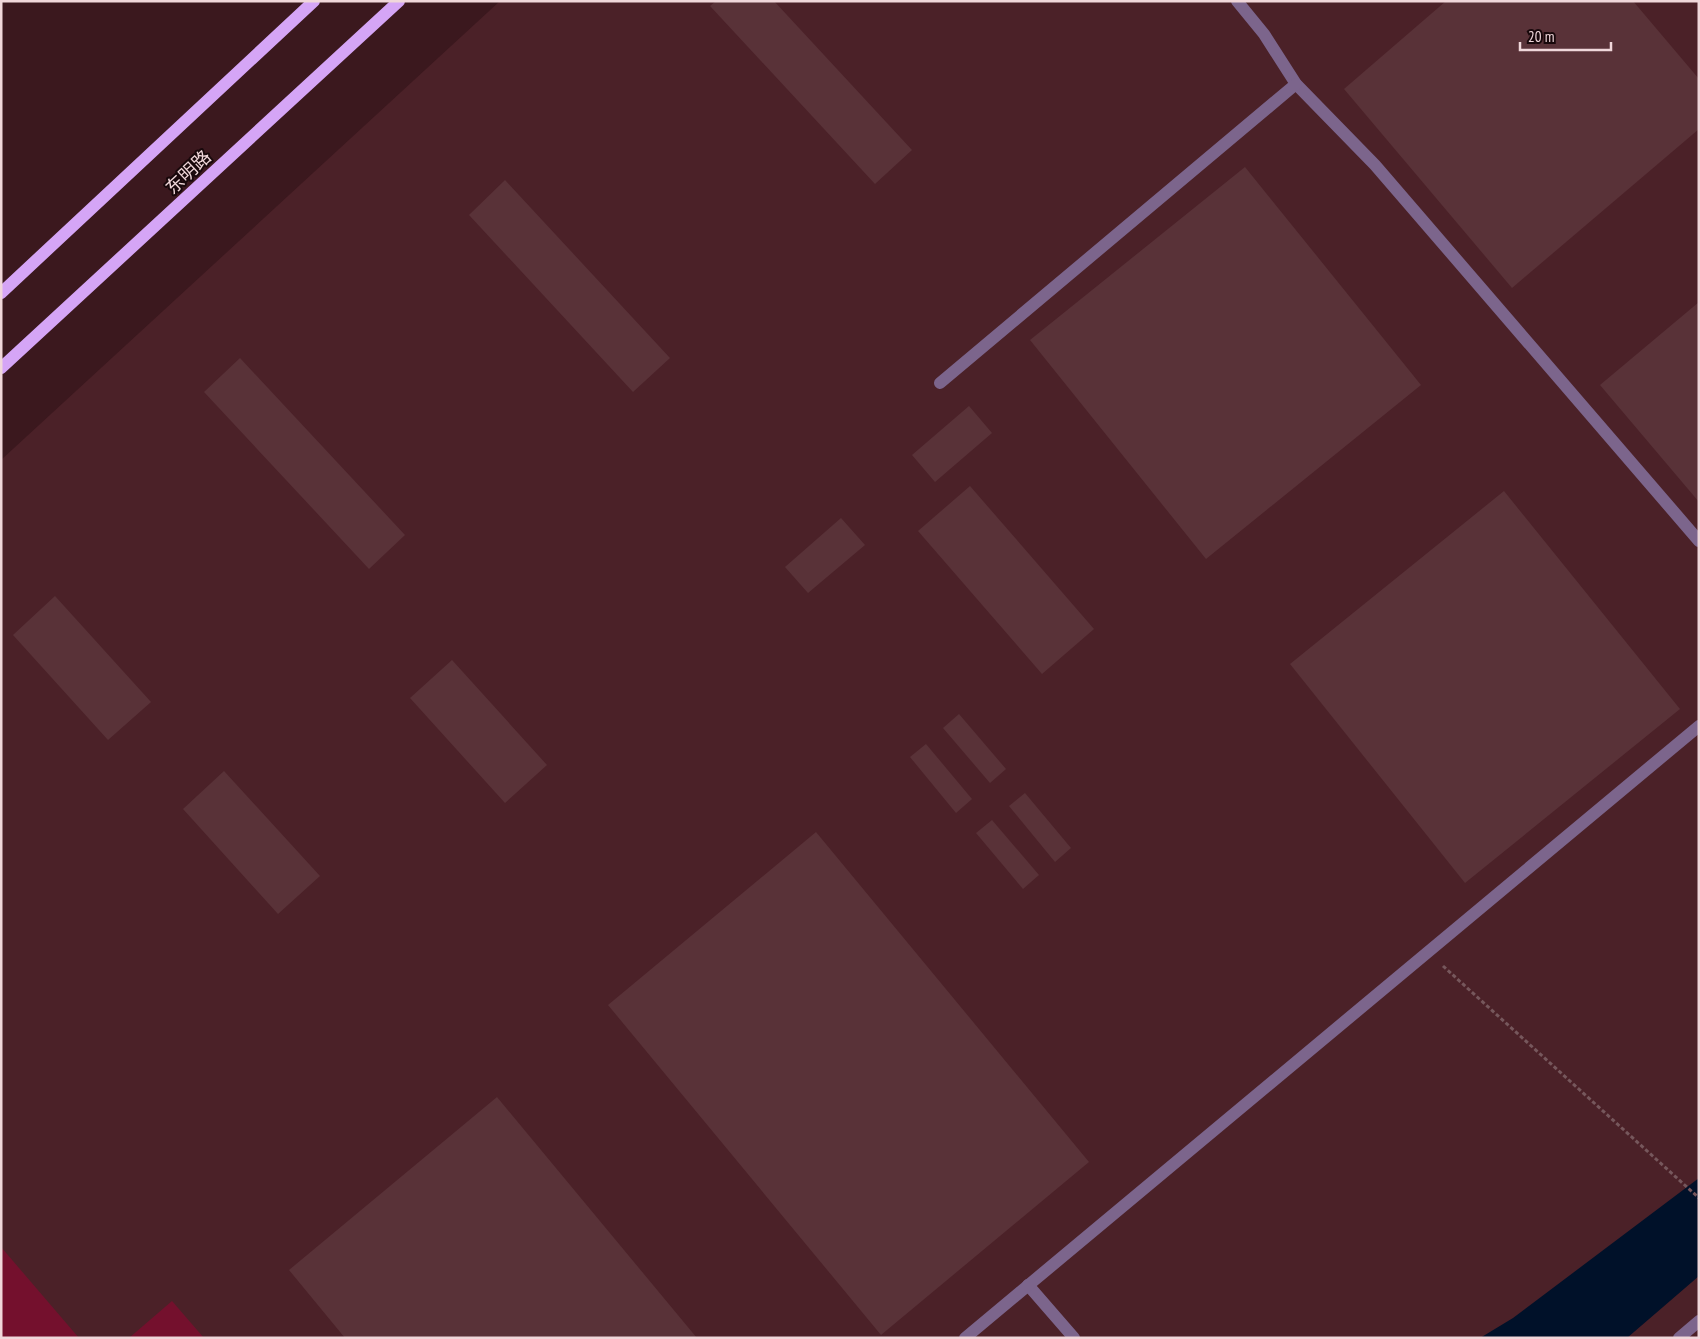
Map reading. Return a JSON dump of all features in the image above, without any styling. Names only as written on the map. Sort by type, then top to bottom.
[{"type":"main road","points":[[1,294],[314,1]]},
{"type":"main road","name":"东明路","points":[[1,368],[398,1]]},
{"type":"street","points":[[1237,1],[1264,34],[1296,84],[1375,165],[1699,541]]},
{"type":"street","points":[[940,382],[1296,84]]},
{"type":"street","points":[[966,1338],[1699,726]]},
{"type":"street","points":[[1028,1286],[1074,1338]]},
{"type":"street","points":[[1678,1338],[1699,1321]]},
{"type":"path","points":[[1428,952],[1699,1198]]},
{"type":"shaded area","points":[[500,1],[1699,1],[1699,1338],[1,1338],[1,460]]},
{"type":"shaded area","points":[[1,1247],[79,1338],[1,1338]]},
{"type":"shaded area","points":[[172,1301],[204,1338],[129,1338]]},
{"type":"water","points":[[1699,1178],[1699,1276],[1627,1338],[1480,1338],[1513,1318]]},
{"type":"building","points":[[716,1],[774,1],[912,150],[875,184],[710,6]]},
{"type":"building","points":[[1446,1],[1633,1],[1699,79],[1699,129],[1512,288],[1344,89]]},
{"type":"building","points":[[1245,167],[1421,385],[1206,559],[1030,340]]},
{"type":"building","points":[[505,180],[670,358],[633,392],[469,215]]},
{"type":"building","points":[[1699,302],[1699,502],[1600,385]]},
{"type":"building","points":[[240,358],[405,535],[369,569],[204,392]]},
{"type":"building","points":[[969,406],[992,433],[935,482],[912,455]]},
{"type":"building","points":[[970,486],[1094,629],[1042,674],[918,531]]},
{"type":"building","points":[[1504,491],[1680,709],[1465,883],[1290,664]]},
{"type":"building","points":[[841,518],[865,545],[808,593],[785,567]]},
{"type":"building","points":[[55,596],[151,702],[108,740],[13,635]]},
{"type":"building","points":[[452,660],[547,765],[505,803],[410,698]]},
{"type":"building","points":[[959,714],[1006,769],[990,783],[943,728]]},
{"type":"building","points":[[926,744],[972,799],[956,813],[910,757]]},
{"type":"building","points":[[224,771],[320,876],[278,914],[183,809]]},
{"type":"building","points":[[1025,793],[1071,848],[1055,862],[1009,806]]},
{"type":"building","points":[[992,820],[1039,875],[1023,889],[976,833]]},
{"type":"building","points":[[816,832],[1089,1162],[881,1335],[608,1005]]},
{"type":"building","points":[[497,1097],[697,1338],[345,1338],[289,1270]]}]
